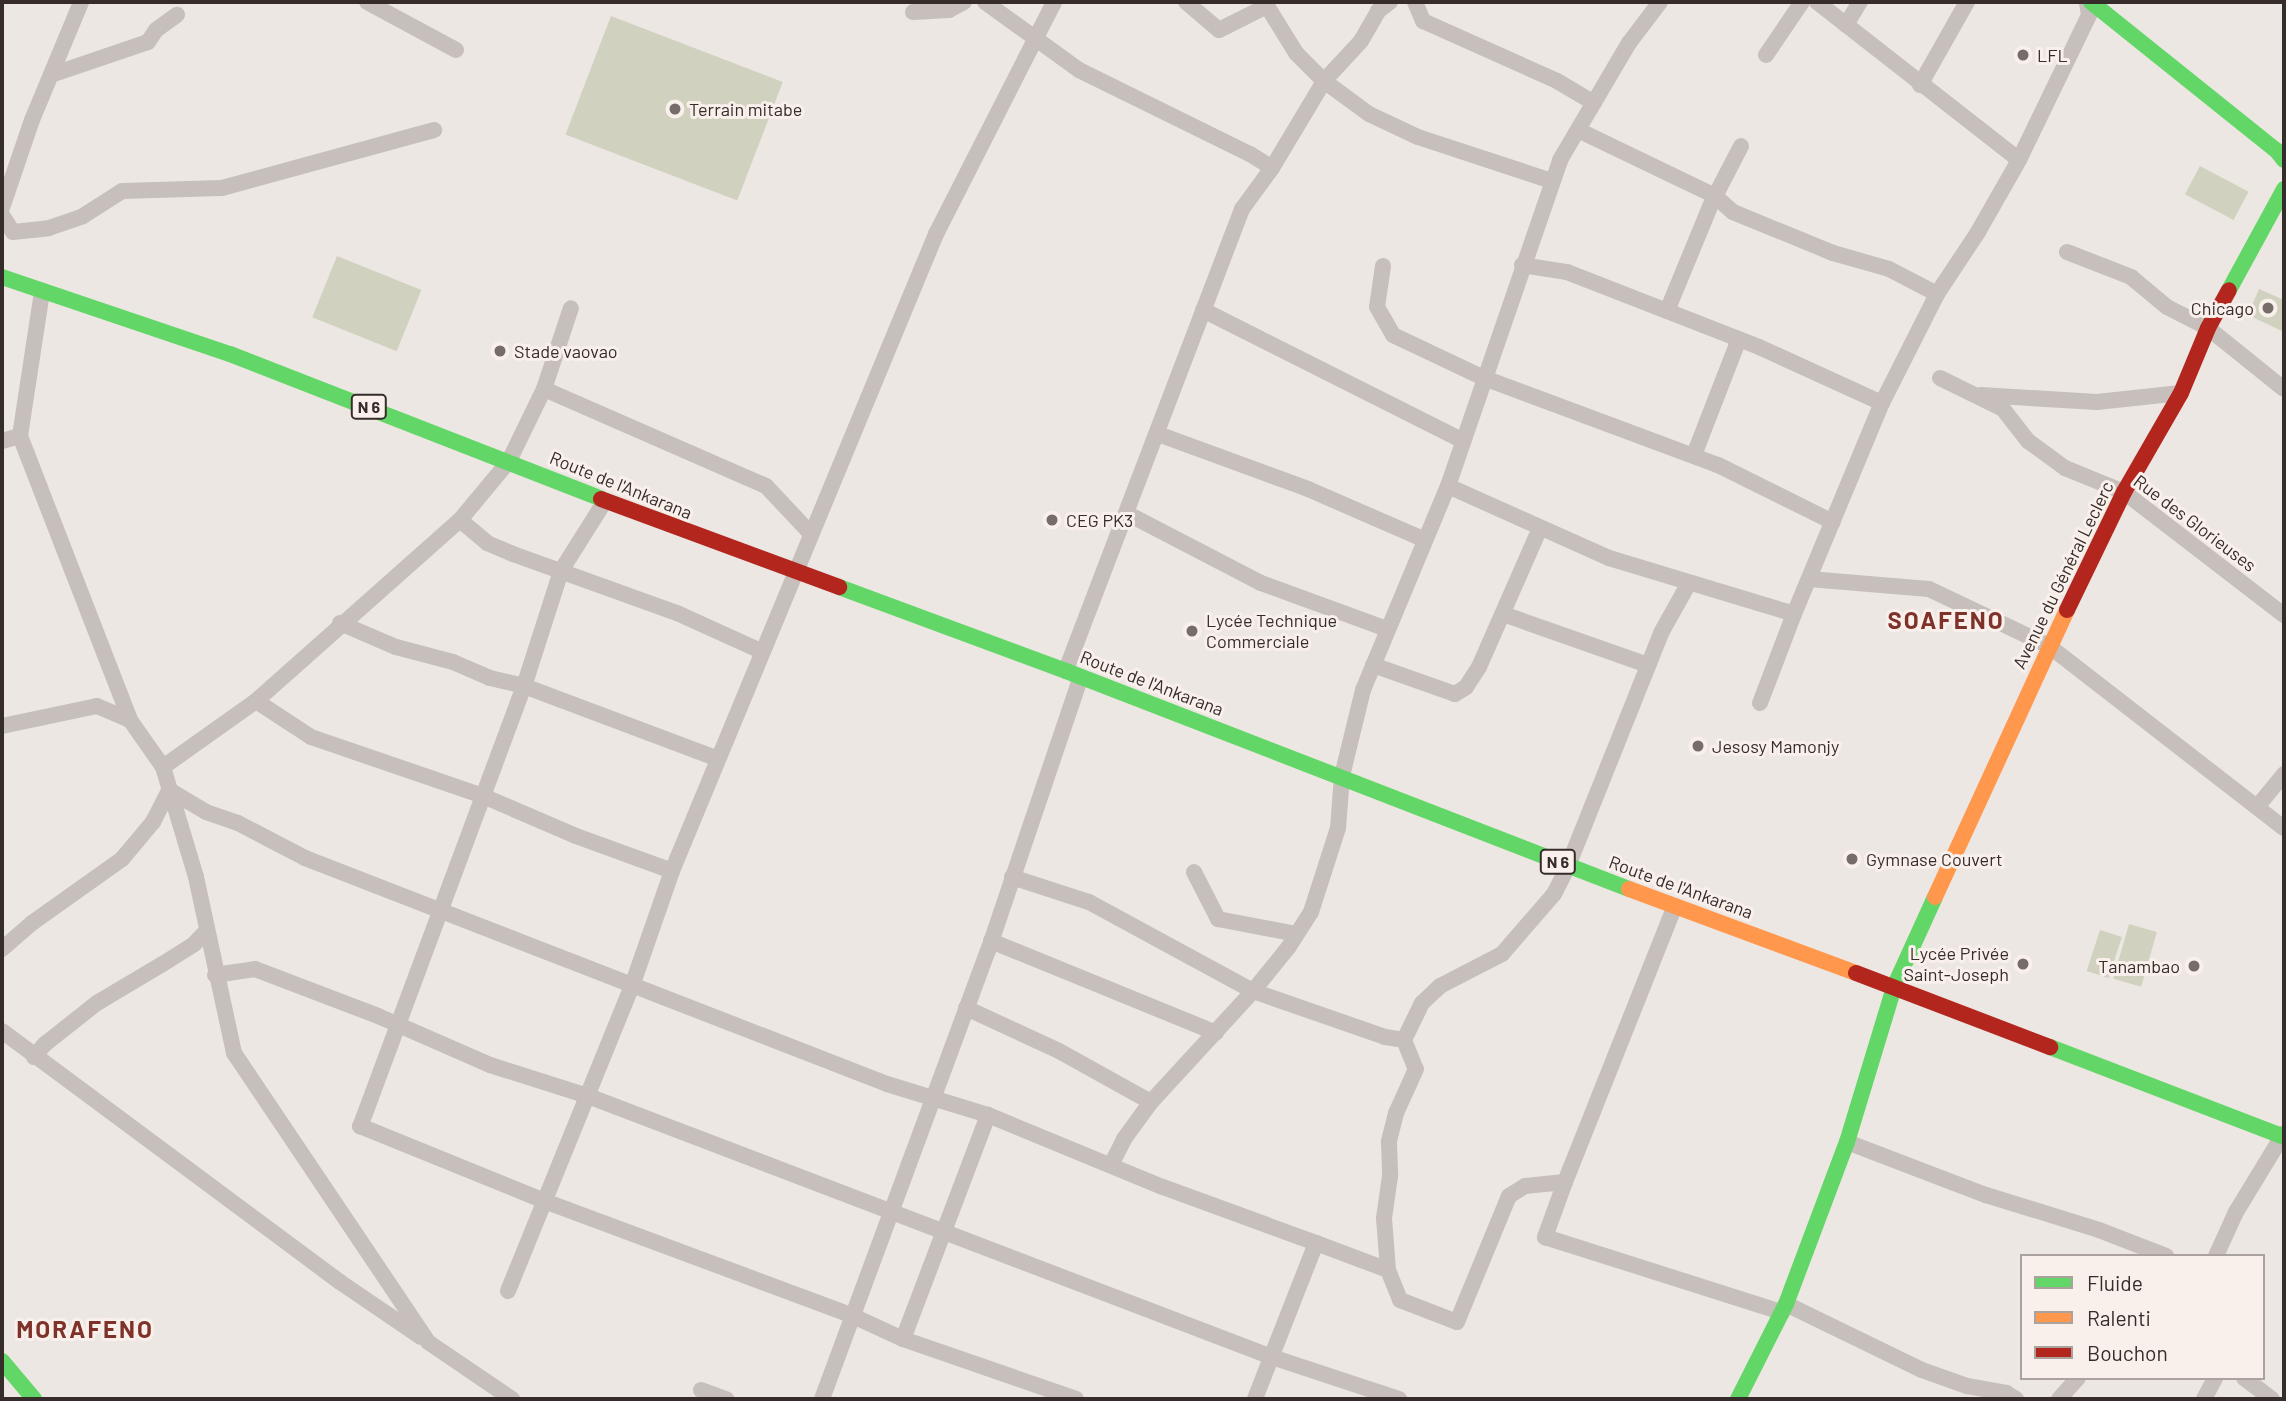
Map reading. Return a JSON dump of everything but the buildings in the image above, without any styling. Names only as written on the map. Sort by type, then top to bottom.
[{"type":"main road","points":[[2089,2],[2282,150]]},
{"type":"main road","name":"Avenue du Général Leclerc","points":[[1738,1399],[1784,1308],[1847,1142],[1894,987],[2049,646],[2124,492],[2181,393],[2208,328],[2284,189]]},
{"type":"main road","name":"Route de l'Ankarana","points":[[2,277],[230,354],[605,500],[1074,674],[1568,866],[2284,1135]]},
{"type":"main road","points":[[2,1361],[34,1399]]},
{"type":"street","points":[[2,208],[81,2]]},
{"type":"street","points":[[366,2],[456,50]]},
{"type":"street","points":[[913,12],[949,10],[964,2]]},
{"type":"street","points":[[985,2],[1079,70],[1250,154],[1272,168]]},
{"type":"street","points":[[508,1291],[547,1202],[633,983],[672,871],[936,234],[1054,2]]},
{"type":"street","points":[[1186,2],[1219,30],[1267,6],[1296,53],[1324,81],[1368,114],[1418,137],[1552,181]]},
{"type":"street","points":[[822,1399],[991,941],[1074,674],[1128,514],[1242,209],[1272,168],[1324,81],[1361,41],[1378,11],[1391,2],[1423,21],[1557,81],[1594,103]]},
{"type":"street","points":[[1415,2],[1423,21]]},
{"type":"street","points":[[1111,1165],[1124,1139],[1151,1102],[1253,990],[1311,912],[1338,828],[1342,776],[1363,690],[1423,539],[1448,486],[1560,160],[1629,43],[1660,2]]},
{"type":"street","points":[[1766,55],[1802,2]]},
{"type":"street","points":[[1817,2],[2019,160]]},
{"type":"street","points":[[1846,25],[1860,2]]},
{"type":"street","points":[[1920,85],[1967,2]]},
{"type":"street","points":[[1760,703],[1882,403],[1937,294],[1978,232],[2019,160],[2089,15],[2089,2]]},
{"type":"street","points":[[51,75],[148,42],[156,30],[177,15]]},
{"type":"street","points":[[2,215],[13,232],[49,228],[83,216],[122,191],[222,188],[434,130]]},
{"type":"street","points":[[1578,131],[1714,196],[1733,212],[1833,253],[1889,269],[1937,294]]},
{"type":"street","points":[[1667,311],[1714,196],[1741,146]]},
{"type":"street","points":[[2067,252],[2131,277],[2167,307],[2208,328],[2284,389]]},
{"type":"street","points":[[1522,265],[1567,272],[1739,339],[1882,403]]},
{"type":"street","points":[[1383,266],[1377,307],[1392,335],[1484,378],[1694,455],[1833,522]]},
{"type":"street","points":[[43,292],[7,439],[130,719],[163,766],[195,877],[234,1053],[428,1342]]},
{"type":"street","points":[[163,766],[256,701],[340,623],[460,520],[509,461],[544,389],[571,308]]},
{"type":"street","points":[[1203,310],[1463,441]]},
{"type":"street","points":[[1694,455],[1739,339]]},
{"type":"street","name":"Rue des Glorieuses","points":[[1940,378],[2003,409],[2028,441],[2065,468],[2124,492],[2284,615]]},
{"type":"street","points":[[544,389],[766,485],[811,534]]},
{"type":"street","points":[[1979,396],[2097,402],[2181,393]]},
{"type":"street","points":[[1158,435],[1308,489],[1423,539]]},
{"type":"street","points":[[1448,486],[1609,558],[1794,614]]},
{"type":"street","points":[[605,500],[561,571],[524,686],[360,1126],[547,1202],[853,1316],[902,1339],[1076,1399]]},
{"type":"street","points":[[1128,514],[1261,583],[1387,629]]},
{"type":"street","points":[[460,520],[487,543],[677,613],[763,652]]},
{"type":"street","points":[[1373,665],[1455,694],[1466,687],[1479,667],[1541,528]]},
{"type":"street","points":[[1809,579],[1930,589],[2049,646],[2284,828]]},
{"type":"street","points":[[1565,1182],[1525,1186],[1509,1196],[1457,1322],[1400,1300],[1388,1269],[1384,1218],[1390,1176],[1389,1142],[1396,1112],[1416,1069],[1404,1040],[1422,1003],[1440,986],[1502,954],[1554,894],[1568,866],[1648,665],[1689,583]]},
{"type":"street","points":[[1503,614],[1648,665]]},
{"type":"street","points":[[340,623],[396,648],[453,662],[490,678],[524,686],[718,759]]},
{"type":"street","points":[[256,701],[310,737],[484,796],[576,836],[672,871]]},
{"type":"street","points":[[2,726],[97,706],[130,719]]},
{"type":"street","points":[[2257,807],[2284,774]]},
{"type":"street","points":[[169,790],[206,812],[238,823],[305,858],[633,983],[887,1084],[988,1115],[1111,1165],[1388,1269]]},
{"type":"street","points":[[2,949],[32,923],[122,859],[153,821],[169,790]]},
{"type":"street","points":[[1194,872],[1219,919],[1297,934]]},
{"type":"street","points":[[1012,877],[1089,902],[1253,990],[1385,1037],[1404,1040]]},
{"type":"street","points":[[1675,906],[1545,1237],[1784,1308],[1922,1370],[1967,1386],[2006,1392],[2016,1399]]},
{"type":"street","points":[[34,1057],[45,1044],[97,1003],[161,965],[206,931]]},
{"type":"street","points":[[991,941],[1216,1033]]},
{"type":"street","points":[[215,975],[255,969],[396,1024],[490,1065],[587,1096],[1272,1357],[1399,1399]]},
{"type":"street","points":[[966,1008],[1059,1051],[1151,1102]]},
{"type":"street","points":[[2,1031],[341,1282],[512,1399]]},
{"type":"street","points":[[902,1339],[988,1115]]},
{"type":"street","points":[[2217,1254],[2236,1212],[2284,1135]]},
{"type":"street","points":[[1847,1142],[1986,1195],[2099,1230],[2161,1254]]},
{"type":"street","points":[[1255,1399],[1316,1243]]},
{"type":"street","points":[[2059,1399],[2076,1380]]},
{"type":"street","points":[[2204,1399],[2208,1380]]},
{"type":"street","points":[[2247,1380],[2272,1399]]},
{"type":"street","points":[[701,1390],[726,1399]]},
{"type":"green space","name":"Terrain mitabe","points":[[611,16],[783,82],[737,201],[565,135]]},
{"type":"green space","points":[[2200,166],[2249,192],[2234,220],[2185,194]]},
{"type":"green space","points":[[337,256],[421,290],[397,351],[312,317]]},
{"type":"green space","name":"Chicago","points":[[2259,289],[2284,300],[2284,332],[2248,315]]},
{"type":"green space","points":[[2129,924],[2157,932],[2141,987],[2113,979]]},
{"type":"green space","points":[[2100,930],[2122,937],[2109,978],[2087,971]]},
{"type":"traffic: fast","points":[[2091,2],[2276,150],[2284,160]]},
{"type":"traffic: fast","points":[[2229,290],[2284,189]]},
{"type":"traffic: fast","points":[[2,277],[230,354],[601,499]]},
{"type":"traffic: fast","points":[[839,587],[1066,671],[1629,889]]},
{"type":"traffic: fast","points":[[1738,1399],[1786,1304],[1847,1142],[1894,987],[1935,897]]},
{"type":"traffic: fast","points":[[2050,1047],[2284,1137]]},
{"type":"traffic: fast","points":[[2,1361],[34,1399]]},
{"type":"traffic: slow","points":[[1935,897],[2067,610]]},
{"type":"traffic: slow","points":[[1629,889],[1856,973]]},
{"type":"traffic: jam","points":[[2067,610],[2124,492],[2181,393],[2208,328],[2229,290]]},
{"type":"traffic: jam","points":[[601,499],[839,587]]},
{"type":"traffic: jam","points":[[1856,973],[2050,1047]]},
{"type":"place","name":"LFL","points":[[2023,55]]},
{"type":"place","name":"Terrain mitabe","points":[[675,109]]},
{"type":"place","name":"Chicago","points":[[2268,308]]},
{"type":"place","name":"Stade vaovao","points":[[500,351]]},
{"type":"place","name":"CEG PK3","points":[[1052,520]]},
{"type":"place","name":"Lycée Technique Commerciale","points":[[1192,631]]},
{"type":"place","name":"Jesosy Mamonjy","points":[[1698,746]]},
{"type":"place","name":"Gymnase Couvert","points":[[1852,859]]},
{"type":"place","name":"Lycée Privée Saint-Joseph","points":[[2023,964]]},
{"type":"place","name":"Tanambao","points":[[2194,966]]},
{"type":"district","name":"SOAFENO","points":[[1946,620]]},
{"type":"district","name":"MORAFENO","points":[[85,1329]]}]
